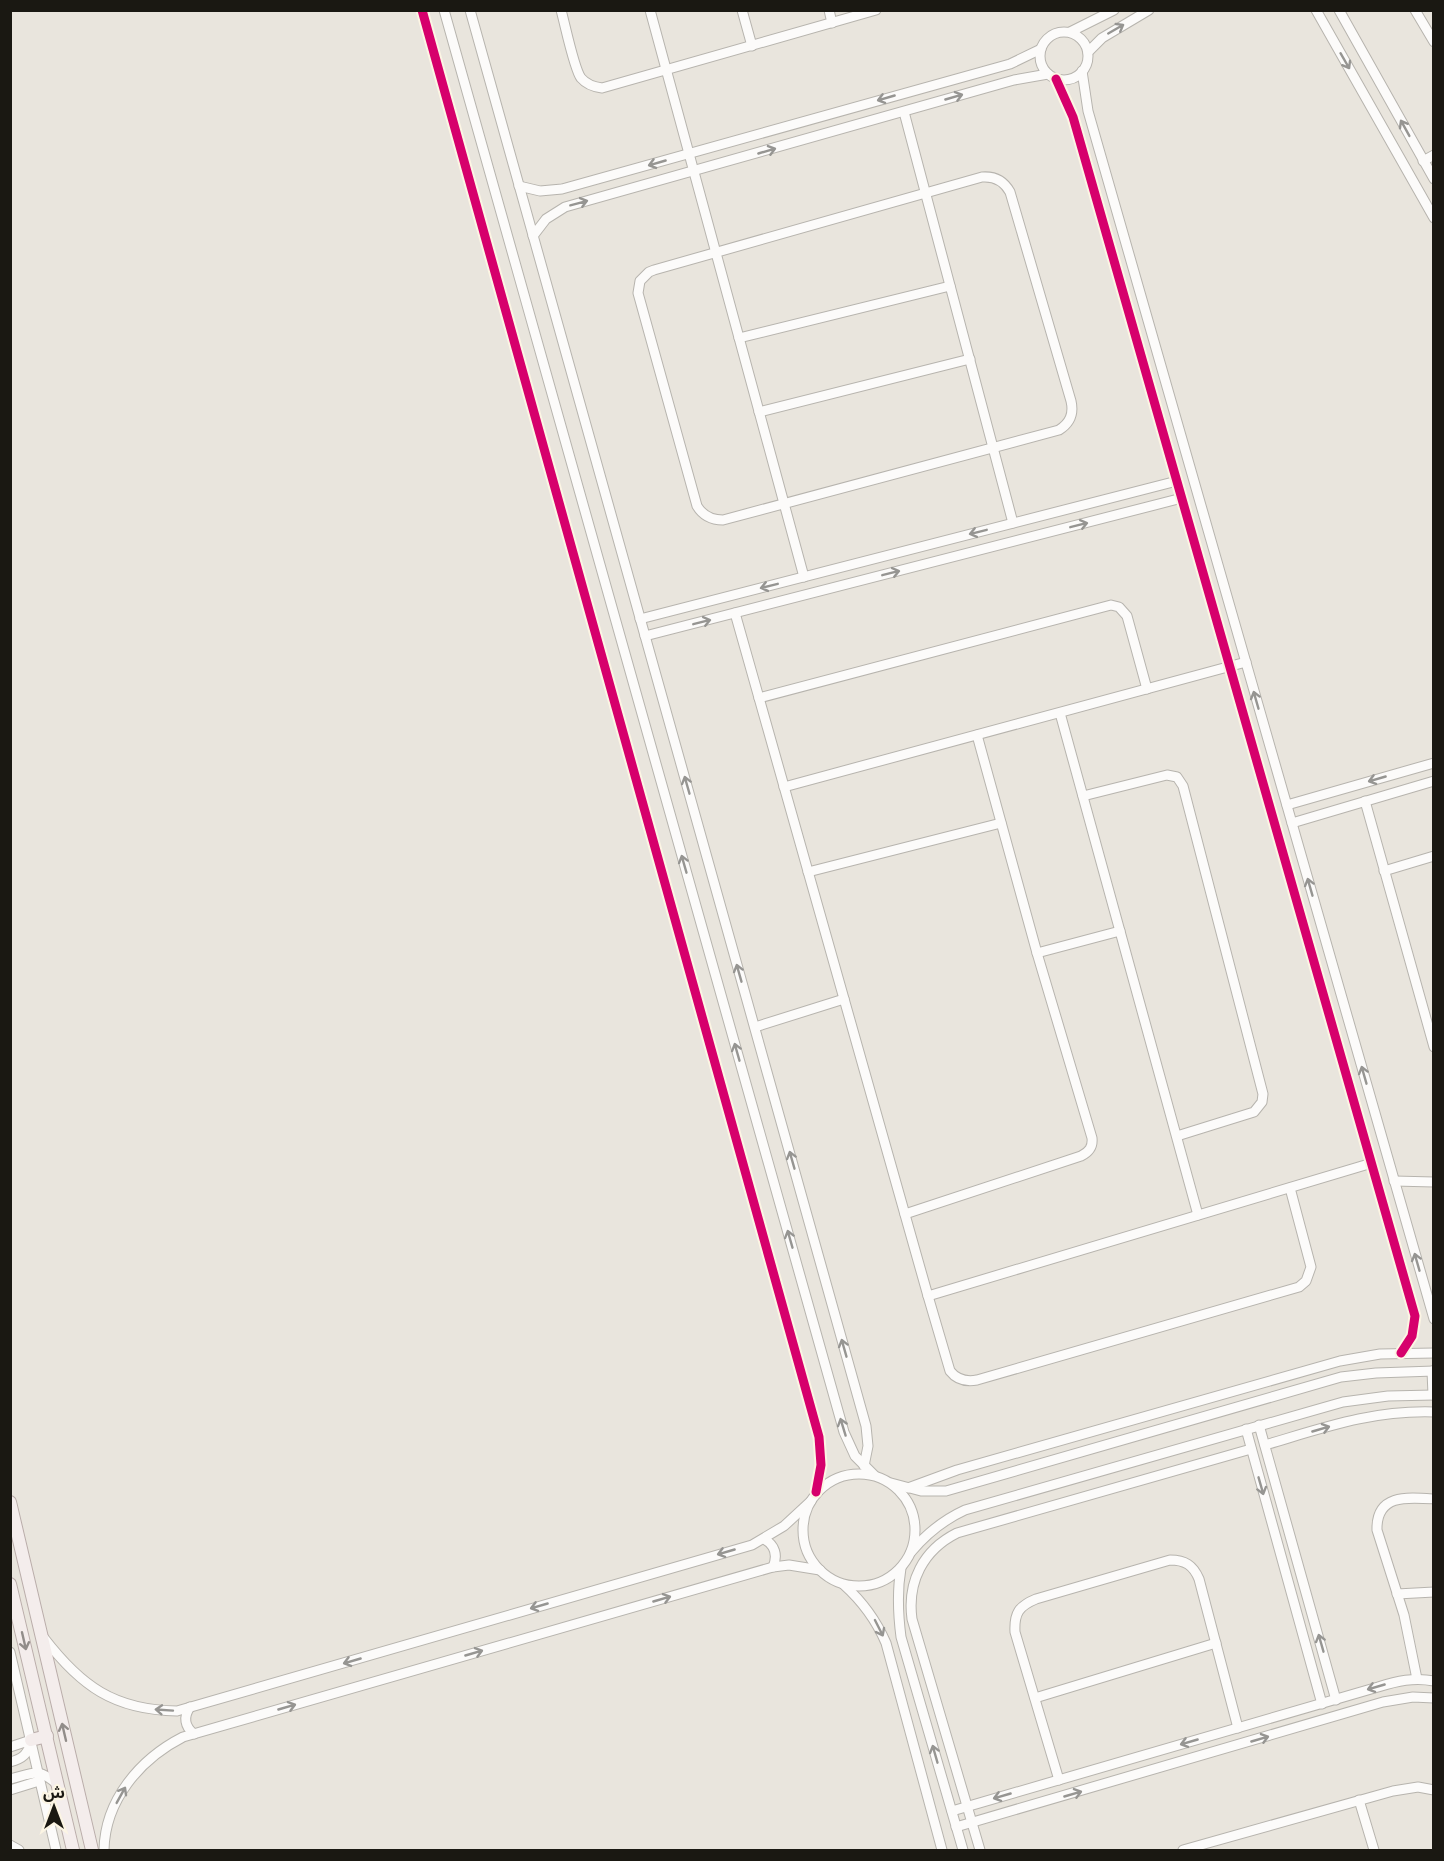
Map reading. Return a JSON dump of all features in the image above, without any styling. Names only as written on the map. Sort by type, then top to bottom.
[{"type":"main road","points":[[10,1502],[92,1851]]},
{"type":"main road","points":[[10,1584],[73,1851]]},
{"type":"main road","points":[[31,1740],[47,1736]]},
{"type":"street","points":[[41,1635],[69,1669],[106,1695],[124,1703],[150,1709],[177,1711],[752,1545],[784,1526],[814,1497],[824,1485],[843,1476],[863,1473],[921,1491],[946,1491],[1341,1377],[1433,1371],[1433,1395],[1388,1396],[1354,1400],[965,1510],[935,1527],[911,1552],[901,1568],[891,1576],[868,1586],[842,1583],[820,1570],[807,1552],[803,1532],[806,1511],[814,1497],[821,1465],[819,1437],[422,10]]},
{"type":"street","points":[[444,10],[840,1421],[849,1444],[864,1466],[874,1475]]},
{"type":"street","points":[[470,10],[866,1426],[868,1446],[864,1466]]},
{"type":"street","points":[[561,10],[579,73],[586,82],[596,87],[608,87],[876,10]]},
{"type":"street","points":[[650,10],[804,577]]},
{"type":"street","points":[[742,10],[752,46]]},
{"type":"street","points":[[829,10],[832,23]]},
{"type":"street","points":[[1114,10],[1070,32],[1055,33],[1046,39],[1040,54],[1042,65],[1052,76],[1073,117],[1415,1316],[1412,1336],[1401,1353]]},
{"type":"street","points":[[1088,52],[1102,38],[1149,10]]},
{"type":"street","points":[[1316,10],[1434,218]]},
{"type":"street","points":[[1339,10],[1434,179]]},
{"type":"street","points":[[1415,10],[1434,42]]},
{"type":"street","points":[[533,236],[546,219],[565,207],[1023,78],[1052,76],[1068,79],[1082,71],[1087,62],[1088,52],[1082,40],[1070,32]]},
{"type":"street","points":[[519,186],[540,191],[562,189],[1010,64],[1041,49]]},
{"type":"street","points":[[1082,71],[1088,111],[1434,1319]]},
{"type":"street","points":[[904,112],[1013,523]]},
{"type":"street","points":[[1423,161],[1434,155]]},
{"type":"street","points":[[988,177],[999,179],[1007,187],[1071,401],[1071,418],[1059,430],[723,520],[713,519],[700,510],[638,287],[644,276],[654,270],[715,252],[925,193],[988,177]]},
{"type":"street","points":[[739,338],[950,286]]},
{"type":"street","points":[[759,412],[970,359]]},
{"type":"street","points":[[640,619],[1177,481]]},
{"type":"street","points":[[645,636],[1182,498]]},
{"type":"street","points":[[759,698],[1111,605],[1122,609],[1126,616],[1147,689]]},
{"type":"street","points":[[735,613],[950,1371],[957,1378],[967,1381],[977,1380],[1299,1287],[1306,1281],[1311,1268],[1290,1188]]},
{"type":"street","points":[[784,788],[1246,662]]},
{"type":"street","points":[[1060,712],[1198,1215]]},
{"type":"street","points":[[905,1214],[1082,1156],[1090,1149],[1092,1138],[1037,953],[977,735]]},
{"type":"street","points":[[1287,806],[1434,763]]},
{"type":"street","points":[[1083,796],[1167,775],[1177,777],[1183,786],[1263,1094],[1262,1102],[1254,1112],[1177,1136]]},
{"type":"street","points":[[1292,823],[1434,781]]},
{"type":"street","points":[[1365,801],[1430,1022],[1434,1047]]},
{"type":"street","points":[[808,872],[1001,823]]},
{"type":"street","points":[[1384,871],[1434,856]]},
{"type":"street","points":[[1037,953],[1120,930]]},
{"type":"street","points":[[755,1027],[844,999]]},
{"type":"street","points":[[928,1296],[1372,1163]]},
{"type":"street","points":[[1394,1181],[1434,1182]]},
{"type":"street","points":[[908,1488],[957,1470],[1321,1366],[1360,1357],[1434,1353]]},
{"type":"street","points":[[1264,1444],[1353,1419],[1384,1414],[1434,1412]]},
{"type":"street","points":[[1259,1425],[1336,1700]]},
{"type":"street","points":[[1246,1429],[1322,1704]]},
{"type":"street","points":[[980,1851],[912,1619],[912,1590],[918,1571],[928,1555],[941,1542],[957,1533],[1251,1449]]},
{"type":"street","points":[[891,1482],[900,1490],[912,1508],[916,1531],[911,1552]]},
{"type":"street","points":[[1418,1679],[1409,1636],[1377,1530],[1377,1520],[1386,1504],[1395,1500],[1434,1499]]},
{"type":"street","points":[[764,1539],[774,1549],[776,1558],[773,1567]]},
{"type":"street","points":[[1059,1780],[1015,1632],[1014,1621],[1018,1611],[1026,1603],[1036,1599],[1170,1560],[1189,1563],[1196,1570],[1238,1728]]},
{"type":"street","points":[[104,1851],[105,1835],[113,1810],[125,1787],[146,1762],[183,1737],[773,1567],[789,1565],[820,1570]]},
{"type":"street","points":[[901,1568],[898,1617],[901,1637],[963,1851]]},
{"type":"street","points":[[842,1583],[868,1610],[886,1643],[942,1851]]},
{"type":"street","points":[[1397,1594],[1434,1592]]},
{"type":"street","points":[[1035,1698],[1216,1643]]},
{"type":"street","points":[[10,1652],[56,1851]]},
{"type":"street","points":[[952,1810],[1393,1683],[1418,1679],[1434,1681]]},
{"type":"street","points":[[956,1827],[1397,1698],[1434,1698]]},
{"type":"street","points":[[190,1707],[186,1714],[186,1721],[188,1728],[194,1734]]},
{"type":"street","points":[[1278,1716],[1283,1732]]},
{"type":"street","points":[[10,1747],[31,1740]]},
{"type":"street","points":[[10,1762],[24,1757],[31,1740]]},
{"type":"street","points":[[10,1790],[45,1774],[58,1785]]},
{"type":"street","points":[[10,1779],[38,1777]]},
{"type":"street","points":[[1183,1851],[1406,1788],[1418,1787],[1434,1790]]},
{"type":"street","points":[[1359,1800],[1374,1851]]},
{"type":"street","points":[[10,1845],[19,1851]]},
{"type":"cycle path","points":[[422,10],[819,1437],[821,1465],[816,1492]]},
{"type":"cycle path","points":[[1056,79],[1073,117],[1415,1316],[1412,1336],[1401,1353]]}]
